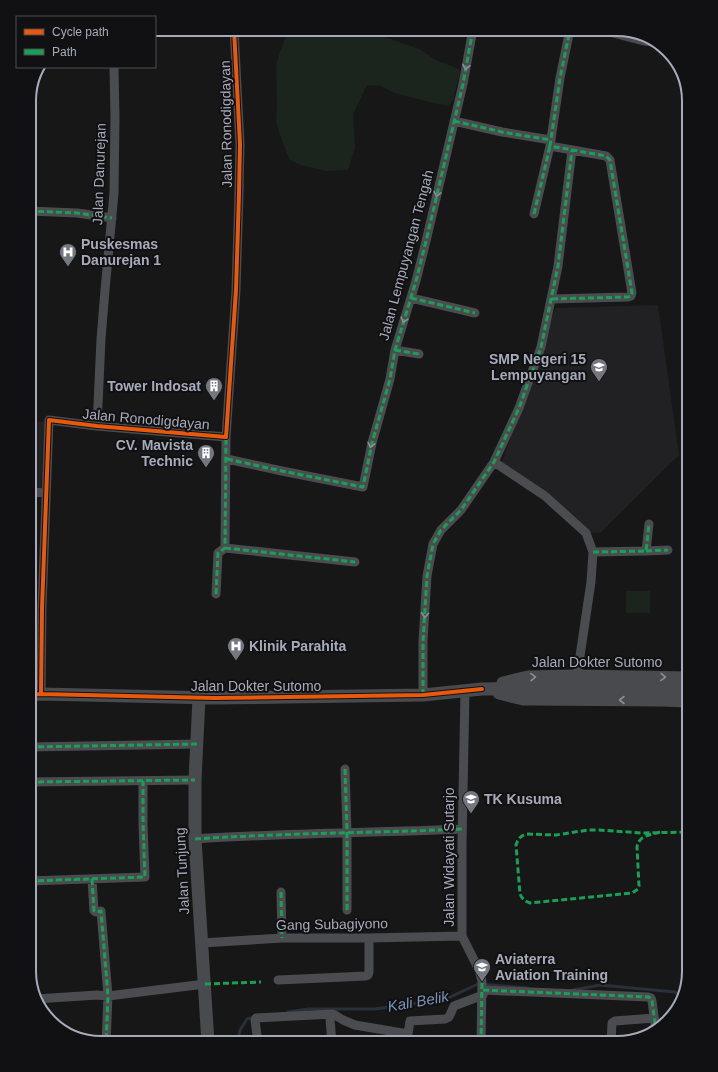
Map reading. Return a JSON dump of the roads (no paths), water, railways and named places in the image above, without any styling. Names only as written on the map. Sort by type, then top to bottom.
[{"type":"main road","name":"Jalan Dokter Sutomo","points":[[482,689],[528,677],[577,676],[682,678]]},
{"type":"main road","name":"Jalan Dokter Sutomo","points":[[36,695],[199,698],[423,695],[482,689],[592,687],[682,690]]},
{"type":"main road","name":"Jalan Dokter Sutomo","points":[[482,689],[518,698],[533,699],[682,701]]},
{"type":"main road","name":"Jalan Tunjung","points":[[199,698],[198,744],[195,780],[195,839],[208,1036]]},
{"type":"street","name":"Jalan Ronodigdayan","points":[[36,683],[42,608],[49,420],[97,426],[226,437],[236,290],[239,194],[240,144],[234,36]]},
{"type":"street","name":"Jalan Lempuyangan Tengah","points":[[227,459],[363,487],[372,443],[390,379],[395,350],[424,251],[463,84],[472,36]]},
{"type":"street","points":[[534,214],[551,143],[560,78],[569,36]]},
{"type":"street","name":"Jalan Danurejan","points":[[97,426],[106,270],[114,193],[114,68]]},
{"type":"street","points":[[454,121],[551,143],[572,150],[606,156],[610,160],[632,293],[631,296],[552,299]]},
{"type":"street","points":[[423,695],[423,641],[427,576],[433,544],[437,536],[461,510],[494,462],[521,402],[541,347],[558,266],[572,150]]},
{"type":"street","points":[[36,211],[77,213],[112,218]]},
{"type":"street","points":[[411,298],[475,313]]},
{"type":"street","points":[[395,350],[419,354]]},
{"type":"street","points":[[225,548],[226,437]]},
{"type":"street","points":[[494,462],[545,496],[586,533],[593,552],[591,582],[577,676]]},
{"type":"street","points":[[36,492],[46,493]]},
{"type":"street","points":[[646,551],[649,524]]},
{"type":"street","points":[[216,594],[218,553],[225,548],[355,562]]},
{"type":"street","points":[[593,552],[668,550]]},
{"type":"street","name":"Jalan Widayati Sutarjo","points":[[465,691],[462,829],[462,936],[479,970],[483,988],[481,1036]]},
{"type":"street","points":[[36,747],[198,744]]},
{"type":"street","points":[[344,769],[348,832],[347,910]]},
{"type":"street","points":[[36,782],[195,780]]},
{"type":"street","points":[[36,882],[145,877],[143,781]]},
{"type":"street","points":[[195,839],[348,832],[462,829]]},
{"type":"street","points":[[92,879],[94,911],[101,911],[108,996],[106,1036]]},
{"type":"street","points":[[281,892],[282,938]]},
{"type":"street","name":"Gang Subagiyono","points":[[202,943],[282,938],[462,936]]},
{"type":"street","points":[[278,980],[366,976],[369,972],[368,938]]},
{"type":"street","points":[[42,999],[97,995],[108,996],[205,984]]},
{"type":"street","points":[[408,1036],[410,1021],[447,1019],[454,1006],[483,988],[648,997],[651,998],[652,1001],[655,1024]]},
{"type":"street","points":[[257,1036],[256,1018],[332,1014],[355,1025],[400,1036]]},
{"type":"street","points":[[611,1036],[612,1023],[615,1021],[654,1018]]},
{"type":"street","points":[[330,1019],[331,1036]]},
{"type":"waterway","name":"Kali Belik","points":[[288,1012],[308,1009],[375,1009],[446,999],[478,984],[528,988]]},
{"type":"waterway","name":"Kali Belik","points":[[573,990],[600,985],[675,992],[678,995]]},
{"type":"waterway","name":"Kali Belik","points":[[239,1036],[240,1030],[247,1019],[255,1017]]},
{"type":"place","name":"Puskesmas Danurejan 1","points":[[68,267]]},
{"type":"place","name":"SMP Negeri 15 Lempuyangan","points":[[599,382]]},
{"type":"place","name":"Tower Indosat","points":[[214,401]]},
{"type":"place","name":"CV. Mavista Technic","points":[[206,468]]},
{"type":"place","name":"Klinik Parahita","points":[[236,661]]},
{"type":"place","name":"TK Kusuma","points":[[471,814]]},
{"type":"place","name":"Aviaterra Aviation Training","points":[[482,982]]}]
